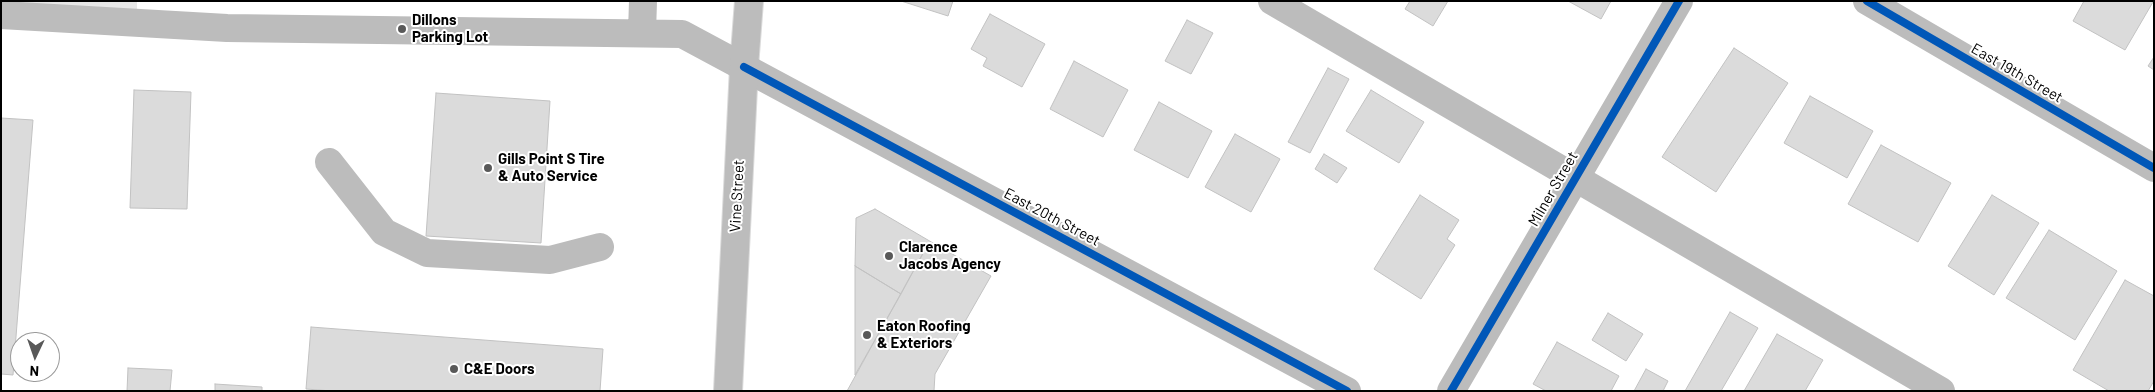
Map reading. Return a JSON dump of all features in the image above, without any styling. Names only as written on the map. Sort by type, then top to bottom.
[{"type":"street","points":[[642,33],[643,1]]},
{"type":"street","name":"Vine Street","points":[[728,391],[749,1]]},
{"type":"street","points":[[1272,1],[1940,391]]},
{"type":"street","name":"Milner Street","points":[[1451,391],[1678,1]]},
{"type":"street","name":"East 19th Street","points":[[1866,1],[2154,168]]},
{"type":"street","name":"East 20th Street","points":[[1,15],[226,28],[682,34],[1348,391]]},
{"type":"street","points":[[329,162],[384,232],[427,253],[550,260],[600,247]]},
{"type":"shaded area","points":[[1,1],[137,1],[137,13],[1,7]]},
{"type":"building","points":[[901,1],[953,1],[948,16]]},
{"type":"building","points":[[1410,1],[1448,1],[1433,26],[1405,9]]},
{"type":"building","points":[[1568,1],[1611,1],[1601,19]]},
{"type":"building","points":[[2084,1],[2153,2],[2125,50],[2073,21]]},
{"type":"building","points":[[990,14],[1045,44],[1022,87],[983,66],[987,58],[971,49]]},
{"type":"building","points":[[1187,20],[1213,33],[1191,74],[1165,61]]},
{"type":"building","points":[[1734,48],[1788,83],[1716,192],[1662,157]]},
{"type":"building","points":[[2154,57],[2154,70],[2148,66]]},
{"type":"building","points":[[1074,61],[1128,90],[1103,137],[1050,109]]},
{"type":"building","points":[[1328,68],[1349,79],[1310,153],[1288,142]]},
{"type":"building","points":[[134,90],[191,92],[187,209],[130,208]]},
{"type":"building","points":[[1371,90],[1424,122],[1399,163],[1346,131]]},
{"type":"building","name":"Gills Point S Tire & Auto Service","points":[[436,93],[550,101],[541,243],[426,236]]},
{"type":"building","points":[[1810,96],[1873,131],[1847,178],[1784,143]]},
{"type":"building","points":[[1159,102],[1212,131],[1188,178],[1134,150]]},
{"type":"building","points":[[1,118],[33,120],[16,332],[10,332],[10,375],[1,374]]},
{"type":"building","points":[[1235,134],[1280,159],[1251,212],[1205,187]]},
{"type":"building","points":[[1881,145],[1951,183],[1918,242],[1848,204]]},
{"type":"building","points":[[1324,154],[1347,168],[1337,183],[1315,169]]},
{"type":"building","points":[[1420,195],[1459,220],[1447,239],[1455,245],[1421,299],[1374,269]]},
{"type":"building","points":[[1992,195],[2039,223],[1994,295],[1948,266]]},
{"type":"building","name":"Clarence Jacobs Agency","points":[[875,209],[933,243],[927,246],[901,294],[855,266],[856,218]]},
{"type":"building","points":[[2049,230],[2117,271],[2075,340],[2006,298]]},
{"type":"building","points":[[933,243],[991,276],[935,374],[934,391],[847,391],[927,246]]},
{"type":"building","name":"Eaton Roofing & Exteriors","points":[[855,266],[901,294],[855,375]]},
{"type":"building","points":[[2125,280],[2154,296],[2154,381],[2148,391],[2109,391],[2073,370]]},
{"type":"building","points":[[1730,312],[1758,328],[1721,391],[1685,391]]},
{"type":"building","points":[[1608,313],[1643,334],[1626,361],[1592,340]]},
{"type":"building","name":"C&E Doors","points":[[311,327],[603,349],[600,391],[332,391],[306,389]]},
{"type":"building","points":[[1777,334],[1823,360],[1805,391],[1744,391]]},
{"type":"building","points":[[1557,342],[1619,376],[1611,391],[1546,391],[1533,384]]},
{"type":"building","points":[[128,368],[172,370],[170,391],[127,391]]},
{"type":"building","points":[[1646,369],[1668,381],[1663,391],[1634,391]]},
{"type":"building","points":[[215,384],[262,387],[262,391],[215,391]]},
{"type":"cycle path","points":[[1451,391],[1679,1]]},
{"type":"cycle path","points":[[1867,1],[2154,168]]},
{"type":"cycle path","points":[[744,67],[1347,391]]},
{"type":"place","name":"Dillons Parking Lot","points":[[402,29]]},
{"type":"place","name":"Gills Point S Tire & Auto Service","points":[[488,168]]},
{"type":"place","name":"Clarence Jacobs Agency","points":[[889,256]]},
{"type":"place","name":"Eaton Roofing & Exteriors","points":[[867,335]]},
{"type":"place","name":"C&E Doors","points":[[454,369]]}]
